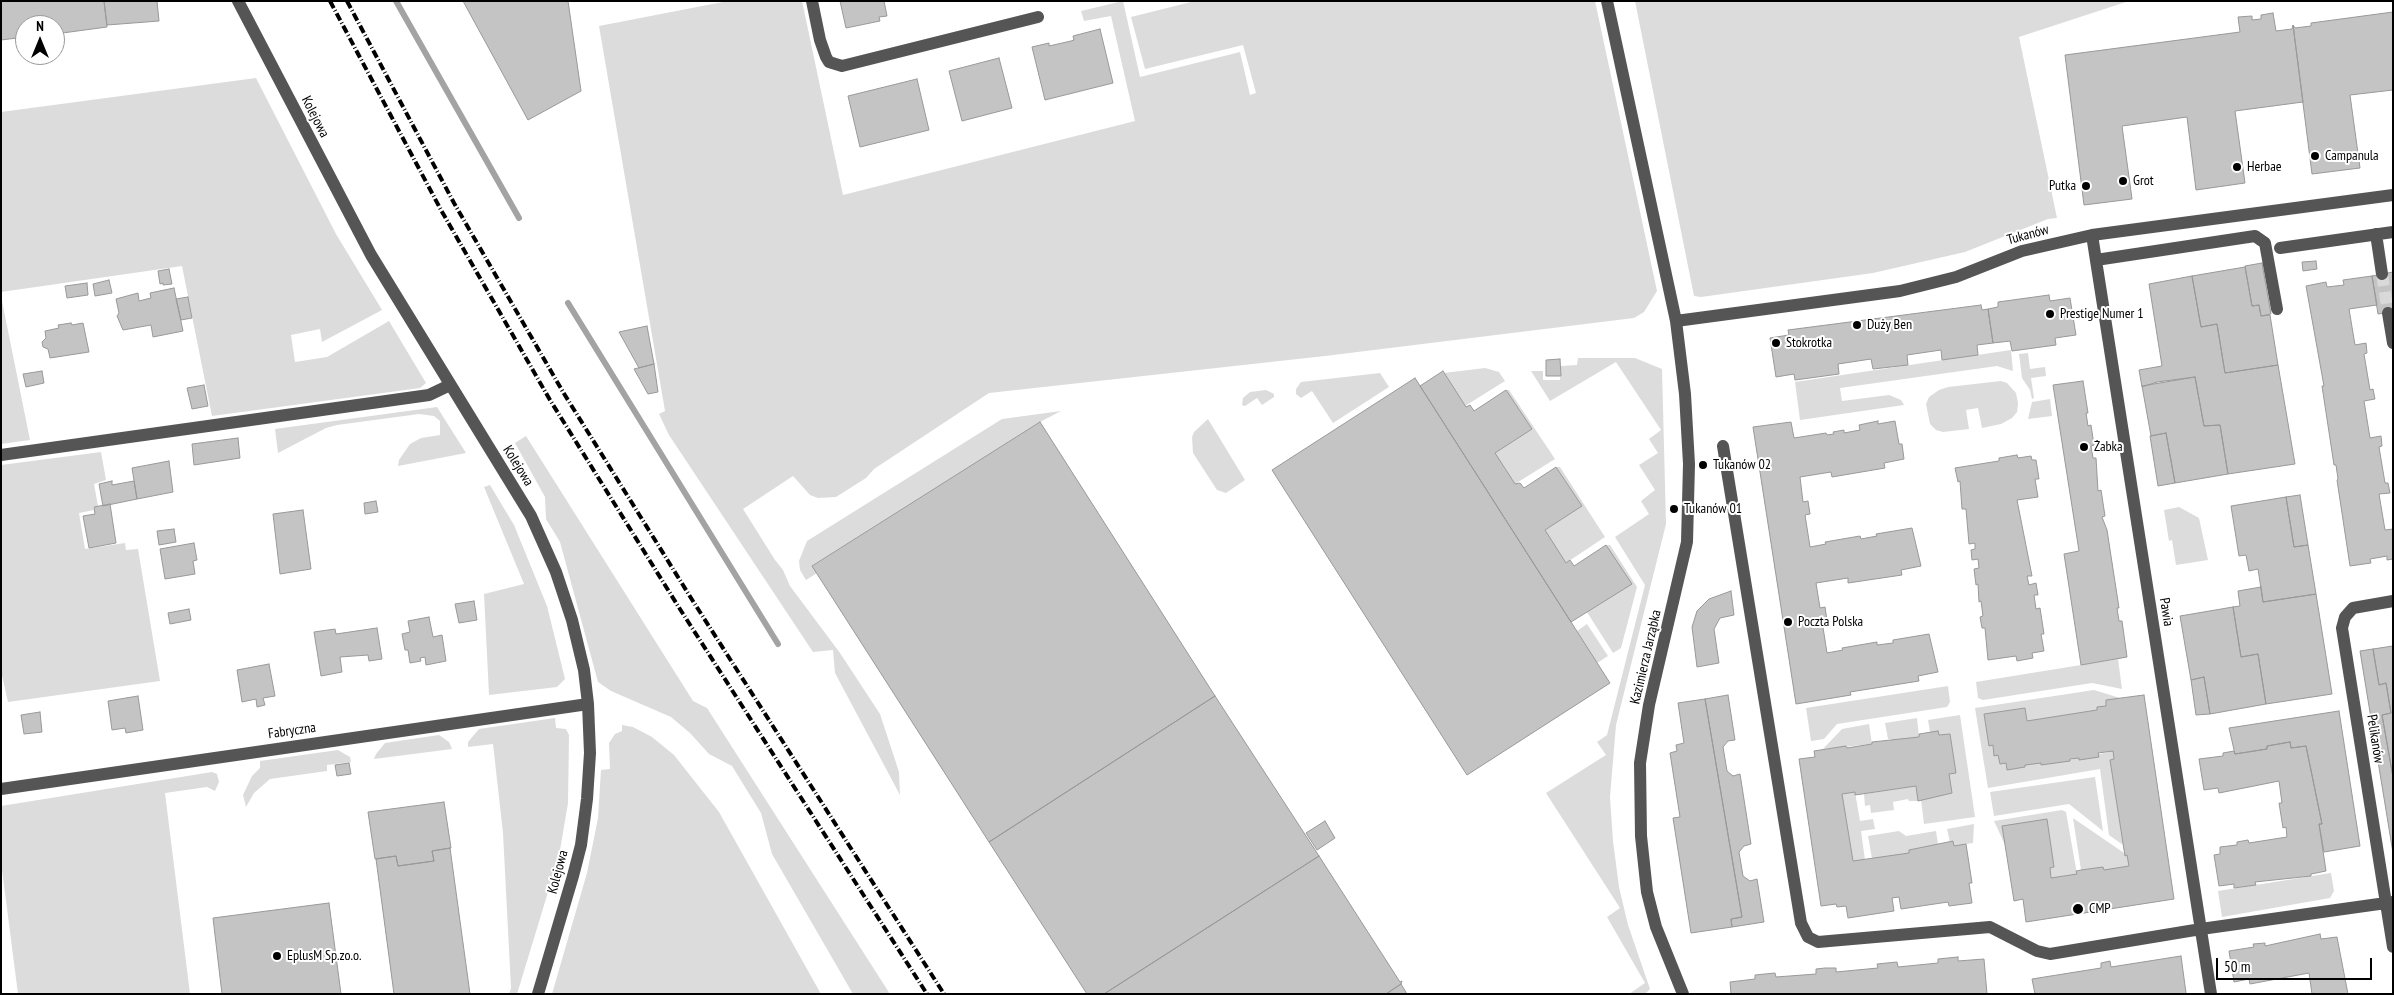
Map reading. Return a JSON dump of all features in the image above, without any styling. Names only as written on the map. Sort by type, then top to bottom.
[{"type":"street","name":"Kolejowa","points":[[238,1],[371,255],[530,516],[546,548],[572,620],[584,670],[588,704],[589,777],[581,845],[538,994]]},
{"type":"street","points":[[812,1],[820,40],[826,57],[829,62],[842,66],[1038,17]]},
{"type":"street","name":"Kazimierza Jarząbka","points":[[1607,1],[1676,321],[1684,384],[1689,455],[1687,542],[1649,705],[1640,763],[1641,827],[1647,892],[1656,927],[1683,994]]},
{"type":"street","name":"Tukanów","points":[[1676,321],[1908,290],[1956,277],[2022,251],[2092,235],[2393,195]]},
{"type":"street","points":[[2280,248],[2393,232]]},
{"type":"street","points":[[2376,234],[2382,274]]},
{"type":"street","name":"Pawia","points":[[2092,235],[2211,994]]},
{"type":"street","points":[[2096,260],[2255,236],[2265,243],[2277,309]]},
{"type":"street","points":[[2388,313],[2393,343]]},
{"type":"street","points":[[1,455],[429,396],[450,385]]},
{"type":"street","points":[[1724,446],[1800,923],[1808,937],[1818,942],[1990,928],[2037,951],[2050,954],[2201,929],[2389,903]]},
{"type":"street","name":"Pelikanów","points":[[2393,601],[2353,608],[2345,617],[2342,628],[2389,903],[2393,947]]},
{"type":"street","name":"Fabryczna","points":[[1,789],[588,704]]},
{"type":"shaded area","points":[[728,1],[802,1],[843,195],[1135,121],[1111,16],[1084,21],[1081,11],[1123,1],[1140,77],[1240,52],[1250,95],[1256,93],[1243,45],[1145,69],[1131,17],[1195,1],[1595,1],[1657,291],[1644,312],[1634,318],[1325,356],[989,393],[874,469],[866,478],[836,497],[818,498],[810,495],[793,476],[743,509],[783,570],[790,586],[840,653],[880,714],[899,772],[900,795],[835,673],[833,650],[813,652],[669,435],[659,414],[665,411],[599,26]]},
{"type":"shaded area","points":[[1635,1],[2129,1],[2019,37],[2057,218],[2048,219],[1965,252],[1873,273],[1701,297],[1694,296]]},
{"type":"shaded area","points":[[256,78],[336,234],[382,310],[322,342],[320,329],[291,335],[295,362],[327,357],[389,321],[426,383],[420,388],[212,416],[182,266],[1,292],[1,112]]},
{"type":"shaded area","points":[[1,296],[30,440],[1,444]]},
{"type":"shaded area","points":[[2011,350],[2013,371],[1997,366],[1840,388],[1842,401],[1889,395],[1901,400],[1904,405],[1800,420],[1795,382]]},
{"type":"shaded area","points":[[2028,353],[2030,369],[2045,367],[2046,376],[2031,378],[2034,398],[2032,399],[2030,390],[2022,378],[2019,354]]},
{"type":"shaded area","points":[[1578,358],[1635,358],[1662,369],[1666,524],[1616,725],[1610,797],[1619,887],[1628,925],[1650,989],[1645,994],[1629,994],[1645,983],[1607,917],[1620,908],[1546,793],[1606,755],[1597,742],[1607,735],[1645,585],[1615,537],[1649,514],[1641,501],[1655,490],[1639,465],[1658,453],[1649,439],[1661,430],[1616,362],[1550,401],[1531,371],[1543,371],[1543,380],[1560,380],[1561,366],[1577,365]]},
{"type":"shaded area","points":[[1485,368],[1499,372],[1505,381],[1465,406],[1444,373]]},
{"type":"shaded area","points":[[1380,373],[1389,387],[1333,423],[1312,391],[1301,398],[1296,394],[1296,389],[1301,382]]},
{"type":"shaded area","points":[[2001,381],[2007,383],[2016,393],[2017,412],[2012,418],[2001,424],[1982,428],[1978,408],[1966,410],[1969,429],[1943,432],[1936,430],[1930,424],[1926,404],[1929,397],[1939,390],[1948,387]]},
{"type":"shaded area","points":[[1266,390],[1274,394],[1274,397],[1262,405],[1257,398],[1245,406],[1242,405],[1243,398],[1250,392]]},
{"type":"shaded area","points":[[1506,390],[1509,390],[1555,459],[1515,484],[1495,453],[1532,429]]},
{"type":"shaded area","points":[[2050,399],[2052,416],[2028,419],[2032,402]]},
{"type":"shaded area","points":[[437,407],[466,453],[398,466],[399,460],[410,444],[421,438],[440,435],[440,421],[434,416],[419,414],[326,428],[278,453],[275,429]]},
{"type":"shaded area","points":[[1061,411],[1040,422],[813,565],[817,573],[806,580],[800,570],[799,561],[807,541],[1002,419]]},
{"type":"shaded area","points":[[1208,419],[1245,480],[1226,493],[1217,490],[1193,453],[1192,437],[1194,432]]},
{"type":"shaded area","points":[[526,436],[693,701],[707,708],[890,994],[853,994],[772,854],[761,813],[732,766],[709,754],[690,733],[671,717],[611,691],[598,682],[560,542],[546,519],[545,497],[515,443]]},
{"type":"shaded area","points":[[101,452],[106,480],[94,484],[98,506],[93,507],[94,510],[79,513],[85,549],[125,543],[126,550],[138,549],[160,681],[8,702],[1,671],[1,465]]},
{"type":"shaded area","points":[[1556,467],[1560,467],[1605,537],[1566,563],[1545,530],[1582,506]]},
{"type":"shaded area","points":[[490,485],[514,525],[547,606],[565,679],[557,687],[489,695],[484,594],[524,584],[484,487]]},
{"type":"shaded area","points":[[2179,507],[2199,518],[2208,560],[2176,565],[2172,540],[2169,541],[2164,510]]},
{"type":"shaded area","points":[[1606,545],[1610,545],[1637,587],[1621,648],[1613,653],[1587,612],[1631,584]]},
{"type":"shaded area","points":[[1587,624],[1608,656],[1597,663],[1577,631]]},
{"type":"shaded area","points":[[2118,659],[2122,689],[2092,683],[1983,700],[1978,698],[1976,682]]},
{"type":"shaded area","points":[[1948,686],[1950,702],[1947,707],[1837,724],[1824,739],[1811,741],[1806,708]]},
{"type":"shaded area","points":[[2094,690],[2120,698],[2106,700],[2106,706],[2097,710],[2027,721],[2025,708],[1984,714],[1989,745],[1993,745],[1994,755],[1998,755],[2000,764],[2006,763],[2007,770],[2025,767],[2025,765],[2041,763],[2042,765],[2079,759],[2113,751],[2114,759],[2110,760],[2123,845],[2109,835],[2100,769],[1988,788],[1975,708]]},
{"type":"shaded area","points":[[1960,715],[1975,817],[1924,824],[1921,800],[1952,793],[1949,774],[1956,773],[1950,734],[1939,735],[1930,732],[1928,720]]},
{"type":"shaded area","points":[[555,718],[556,728],[566,729],[569,735],[568,803],[559,856],[517,994],[509,994],[511,988],[503,833],[493,744],[468,747],[468,742],[479,729]]},
{"type":"shaded area","points":[[1917,718],[1919,737],[1892,741],[1888,739],[1885,723]]},
{"type":"shaded area","points":[[1869,724],[1872,744],[1823,749],[1842,729]]},
{"type":"shaded area","points":[[622,725],[633,727],[652,737],[674,755],[719,812],[821,994],[552,994],[587,873],[598,818],[601,770],[610,769],[609,743],[615,734],[622,731]]},
{"type":"shaded area","points":[[439,735],[449,742],[452,749],[374,759],[385,743]]},
{"type":"shaded area","points":[[338,750],[350,757],[351,762],[327,765],[327,771],[270,779],[254,793],[246,807],[243,795],[252,776],[260,768],[260,761]]},
{"type":"shaded area","points":[[212,772],[217,774],[219,782],[215,791],[207,787],[165,793],[190,994],[18,994],[1,862],[1,806]]},
{"type":"shaded area","points":[[2095,777],[2103,831],[2069,804],[1994,816],[1990,792]]},
{"type":"shaded area","points":[[1916,786],[1918,801],[1909,801],[1908,799],[1893,802],[1894,810],[1871,813],[1870,805],[1865,806],[1864,794]]},
{"type":"shaded area","points":[[1855,792],[1860,821],[1873,819],[1875,829],[1861,831],[1865,860],[1853,861],[1842,794]]},
{"type":"shaded area","points":[[2062,810],[2066,812],[2077,874],[2051,878],[2050,868],[2054,867],[2047,819],[2006,847],[1994,821]]},
{"type":"shaded area","points":[[2073,818],[2127,855],[2129,866],[2104,870],[2103,867],[2081,870]]},
{"type":"shaded area","points":[[1974,824],[1973,843],[1954,846],[1953,841],[1950,842],[1947,829]]},
{"type":"shaded area","points":[[1899,831],[1906,836],[1936,831],[1938,844],[1909,850],[1909,853],[1872,859],[1868,836]]},
{"type":"shaded area","points":[[2331,873],[2334,891],[2330,898],[2222,917],[2218,891]]},
{"type":"building","points":[[1,1],[104,1],[107,27],[65,33],[65,15],[15,15],[15,38],[1,40]]},
{"type":"building","points":[[104,1],[157,1],[159,21],[107,25]]},
{"type":"building","points":[[463,1],[568,1],[581,91],[528,120]]},
{"type":"building","points":[[840,1],[884,1],[887,16],[879,17],[880,21],[846,28]]},
{"type":"building","points":[[2393,12],[2393,90],[2350,95],[2360,168],[2312,174],[2293,25],[2295,28],[2311,26],[2311,23]]},
{"type":"building","points":[[2273,13],[2276,31],[2292,29],[2293,25],[2303,102],[2235,111],[2245,183],[2196,190],[2187,117],[2122,126],[2132,199],[2084,205],[2065,55],[2240,32],[2238,17],[2252,16],[2252,20],[2261,19],[2261,15]]},
{"type":"building","points":[[1100,29],[1113,83],[1045,100],[1032,47],[1049,43],[1049,46],[1071,41],[1074,40],[1073,36]]},
{"type":"building","points":[[999,58],[1012,108],[962,121],[949,71]]},
{"type":"building","points":[[917,79],[929,130],[860,147],[848,96]]},
{"type":"building","points":[[2316,261],[2317,269],[2303,271],[2302,262]]},
{"type":"building","points":[[2262,263],[2271,314],[2261,316],[2259,305],[2252,306],[2245,266]]},
{"type":"building","points":[[2245,267],[2252,306],[2259,305],[2261,316],[2270,315],[2278,365],[2225,373],[2217,324],[2201,327],[2192,276]]},
{"type":"building","points":[[169,269],[172,284],[160,284],[158,271]]},
{"type":"building","points":[[2393,272],[2393,312],[2378,314],[2372,276]]},
{"type":"building","points":[[2192,276],[2201,327],[2217,324],[2225,373],[2278,365],[2295,464],[2228,474],[2220,425],[2204,426],[2195,377],[2157,382],[2142,387],[2139,370],[2162,366],[2149,284]]},
{"type":"building","points":[[2372,276],[2377,305],[2349,309],[2355,345],[2366,343],[2367,353],[2364,354],[2370,390],[2373,389],[2375,399],[2364,401],[2370,438],[2381,436],[2382,446],[2379,447],[2385,483],[2388,483],[2390,493],[2379,494],[2385,530],[2393,529],[2393,559],[2387,560],[2387,556],[2370,559],[2371,563],[2350,566],[2336,465],[2334,465],[2322,386],[2324,386],[2306,286],[2326,282],[2327,287],[2344,285],[2343,280]]},
{"type":"building","points":[[109,280],[112,293],[95,296],[93,284]]},
{"type":"building","points":[[87,283],[88,295],[67,298],[65,286]]},
{"type":"building","points":[[174,288],[183,331],[153,337],[151,325],[123,330],[117,316],[119,313],[116,299],[138,293],[139,301],[151,298],[150,293]]},
{"type":"building","points":[[2049,295],[2050,301],[2070,298],[2076,335],[2055,338],[2056,345],[2012,351],[2010,341],[1993,343],[1988,309],[1998,307],[1998,302]]},
{"type":"building","points":[[188,297],[192,318],[181,320],[176,299]]},
{"type":"building","points":[[1981,305],[1982,310],[1988,309],[1993,343],[1977,345],[1978,355],[1942,360],[1941,350],[1907,355],[1908,365],[1873,369],[1871,359],[1838,364],[1839,374],[1795,380],[1794,374],[1776,377],[1770,338],[1789,335],[1788,330]]},
{"type":"building","points":[[71,323],[72,325],[83,323],[89,352],[50,358],[48,349],[43,347],[42,342],[46,338],[45,331],[59,328],[58,325]]},
{"type":"building","points":[[647,326],[654,364],[639,368],[619,332]]},
{"type":"building","points":[[1560,359],[1561,376],[1546,376],[1546,360]]},
{"type":"building","points":[[654,364],[658,392],[648,394],[634,369]]},
{"type":"building","points":[[42,371],[44,383],[26,387],[23,374]]},
{"type":"building","points":[[1443,371],[1466,407],[1470,405],[1474,411],[1506,390],[1532,429],[1495,453],[1515,484],[1520,483],[1524,488],[1556,467],[1582,506],[1545,530],[1566,563],[1570,560],[1574,566],[1606,545],[1632,584],[1571,622],[1420,386]]},
{"type":"building","points":[[2195,377],[2204,426],[2220,425],[2228,474],[2175,483],[2166,433],[2151,436],[2142,386]]},
{"type":"building","points":[[1415,378],[1610,683],[1467,775],[1272,470]]},
{"type":"building","points":[[2083,381],[2088,426],[2091,425],[2094,445],[2091,446],[2093,458],[2096,458],[2098,491],[2101,490],[2105,516],[2102,517],[2107,530],[2119,608],[2117,608],[2119,621],[2122,621],[2127,657],[2081,665],[2064,554],[2079,551],[2053,385]]},
{"type":"building","points":[[204,385],[208,406],[192,409],[187,388]]},
{"type":"building","points":[[1878,421],[1878,424],[1895,421],[1899,444],[1902,444],[1904,459],[1884,463],[1885,468],[1832,477],[1831,472],[1800,477],[1803,502],[1808,501],[1810,514],[1805,515],[1810,547],[1826,544],[1825,542],[1860,536],[1861,539],[1877,536],[1876,534],[1912,528],[1921,566],[1901,570],[1902,575],[1848,583],[1848,578],[1816,583],[1820,608],[1825,607],[1827,620],[1822,621],[1827,653],[1843,650],[1842,648],[1877,642],[1877,645],[1893,643],[1893,640],[1929,634],[1938,672],[1918,676],[1919,681],[1850,692],[1851,695],[1796,704],[1753,427],[1791,422],[1794,438],[1826,433],[1827,435],[1834,434],[1833,432],[1844,430],[1844,433],[1860,430],[1859,425]]},
{"type":"building","points":[[1040,422],[1215,696],[989,842],[812,566]]},
{"type":"building","points":[[2166,433],[2175,483],[2158,486],[2150,436]]},
{"type":"building","points":[[238,438],[240,458],[194,465],[192,444]]},
{"type":"building","points":[[2017,455],[2018,458],[2031,456],[2032,460],[2036,460],[2039,479],[2035,479],[2038,497],[2017,500],[2032,576],[2027,576],[2029,585],[2036,583],[2038,595],[2034,595],[2036,609],[2040,608],[2044,634],[2041,634],[2044,651],[2032,653],[2033,658],[2017,661],[2016,656],[1988,660],[1985,628],[1982,628],[1980,617],[1983,616],[1981,601],[1979,602],[1978,584],[1976,585],[1974,569],[1979,568],[1978,559],[1972,560],[1971,550],[1975,549],[1975,543],[1969,544],[1966,509],[1962,509],[1960,481],[1958,482],[1955,468],[1999,461],[1999,458]]},
{"type":"building","points":[[169,461],[173,492],[137,499],[132,468]]},
{"type":"building","points":[[112,481],[112,485],[134,481],[137,499],[103,506],[99,484]]},
{"type":"building","points":[[2300,495],[2308,545],[2294,547],[2286,497]]},
{"type":"building","points":[[2286,497],[2294,547],[2308,545],[2316,594],[2263,602],[2258,569],[2249,571],[2246,555],[2239,556],[2231,506]]},
{"type":"building","points":[[376,501],[378,512],[365,514],[364,503]]},
{"type":"building","points":[[110,504],[116,543],[89,548],[83,516],[95,514],[94,507]]},
{"type":"building","points":[[303,510],[311,569],[280,574],[273,514]]},
{"type":"building","points":[[174,529],[176,542],[159,545],[157,531]]},
{"type":"building","points":[[194,543],[197,560],[193,561],[195,574],[165,579],[160,549]]},
{"type":"building","points":[[2261,587],[2263,602],[2316,594],[2332,694],[2266,704],[2258,654],[2241,657],[2233,607],[2240,606],[2238,591]]},
{"type":"building","points":[[1731,591],[1734,615],[1720,618],[1714,629],[1719,663],[1697,667],[1692,627],[1697,611],[1709,599]]},
{"type":"building","points":[[474,601],[477,620],[459,623],[455,604]]},
{"type":"building","points":[[2233,607],[2241,657],[2258,654],[2266,704],[2210,714],[2204,677],[2191,680],[2180,616]]},
{"type":"building","points":[[189,609],[191,620],[170,624],[168,613]]},
{"type":"building","points":[[429,617],[433,637],[442,635],[446,661],[426,665],[425,657],[420,658],[421,661],[410,663],[408,650],[405,650],[402,634],[410,632],[408,621]]},
{"type":"building","points":[[377,628],[382,659],[369,661],[368,655],[340,657],[342,672],[321,676],[314,632],[335,629],[336,634]]},
{"type":"building","points":[[2393,646],[2393,777],[2382,715],[2391,713],[2386,683],[2379,685],[2373,649]]},
{"type":"building","points":[[2373,649],[2379,685],[2386,683],[2391,713],[2382,715],[2393,777],[2393,853],[2360,651]]},
{"type":"building","points":[[269,664],[275,696],[263,698],[265,705],[257,707],[256,699],[242,702],[237,670]]},
{"type":"building","points":[[2204,677],[2210,714],[2196,715],[2191,680]]},
{"type":"building","points":[[1728,695],[1735,740],[1728,741],[1723,747],[1727,771],[1733,776],[1740,774],[1751,844],[1744,846],[1739,852],[1743,876],[1750,881],[1757,879],[1764,922],[1732,927],[1731,919],[1742,917],[1705,699]]},
{"type":"building","points":[[2144,695],[2174,899],[2026,922],[2023,899],[2014,901],[2002,826],[2047,819],[2054,867],[2050,868],[2051,878],[2077,874],[2076,871],[2081,870],[2103,867],[2104,870],[2129,866],[2127,855],[2125,856],[2110,760],[2114,759],[2113,751],[2098,753],[2099,757],[2079,760],[2079,758],[2070,759],[2070,761],[2041,765],[2041,763],[2025,765],[2025,767],[2007,770],[2006,763],[2000,764],[1998,755],[1994,756],[1993,745],[1989,746],[1984,714],[2025,708],[2027,721],[2097,710],[2097,707],[2106,706],[2106,700]]},
{"type":"building","points":[[138,696],[143,730],[126,733],[125,728],[112,730],[108,701]]},
{"type":"building","points":[[1215,696],[1319,856],[1104,994],[1087,994],[989,842]]},
{"type":"building","points":[[1705,699],[1742,917],[1731,919],[1732,927],[1691,933],[1673,818],[1680,817],[1670,753],[1677,751],[1676,745],[1684,743],[1678,703]]},
{"type":"building","points":[[2339,711],[2360,846],[2324,852],[2319,824],[2322,824],[2306,746],[2291,748],[2290,742],[2267,746],[2267,749],[2235,754],[2229,728]]},
{"type":"building","points":[[40,712],[42,732],[24,734],[21,715]]},
{"type":"building","points":[[1938,731],[1939,735],[1950,734],[1956,773],[1949,774],[1952,793],[1918,801],[1916,786],[1855,795],[1855,792],[1842,794],[1853,861],[1909,853],[1909,850],[1953,841],[1954,846],[1966,844],[1972,883],[1969,883],[1972,903],[1949,906],[1948,902],[1901,909],[1899,897],[1892,898],[1894,911],[1848,918],[1846,906],[1837,907],[1836,904],[1821,906],[1799,759],[1815,757],[1814,751],[1919,737],[1919,734]]},
{"type":"building","points":[[2290,742],[2291,748],[2306,746],[2322,824],[2319,824],[2326,871],[2311,874],[2311,876],[2255,882],[2256,885],[2234,888],[2234,884],[2219,886],[2214,855],[2220,854],[2220,847],[2237,845],[2237,842],[2248,840],[2249,843],[2287,837],[2286,827],[2283,828],[2279,803],[2282,803],[2279,781],[2219,793],[2218,788],[2204,790],[2199,759],[2223,756],[2223,753],[2234,751],[2235,754],[2267,749],[2267,746]]},
{"type":"building","points":[[349,763],[351,774],[337,776],[335,765]]},
{"type":"building","points":[[444,802],[451,848],[432,851],[434,861],[398,866],[396,856],[375,859],[368,812]]},
{"type":"building","points":[[1325,821],[1335,838],[1317,850],[1306,833]]},
{"type":"building","points":[[450,848],[470,994],[394,994],[376,859],[396,856],[398,866],[434,861],[432,851]]},
{"type":"building","points":[[1319,856],[1400,982],[1402,981],[1401,984],[1386,994],[1104,994]]},
{"type":"building","name":"EplusM Sp.zo.o.","points":[[329,903],[341,994],[222,994],[213,918]]},
{"type":"building","points":[[2320,934],[2321,939],[2337,937],[2348,994],[2312,994],[2309,973],[2250,984],[2249,979],[2234,982],[2229,951],[2254,947],[2253,944],[2265,943],[2265,946]]},
{"type":"building","points":[[2181,956],[2187,994],[2035,994],[2032,979],[2101,968],[2101,963],[2110,961],[2111,967]]},
{"type":"building","points":[[1958,957],[1958,961],[1984,959],[1987,994],[1731,994],[1730,982],[1755,979],[1755,975],[1775,973],[1776,977],[1816,974],[1816,969],[1836,968],[1836,972],[1878,968],[1877,964],[1897,962],[1898,967],[1938,963],[1938,959]]},
{"type":"building","points":[[1401,984],[1407,994],[1386,994]]},
{"type":"waterway","points":[[396,1],[519,218]]},
{"type":"waterway","points":[[568,303],[778,644]]},
{"type":"tunnel","points":[[2382,274],[2388,313]]},
{"type":"railway","points":[[330,1],[441,210],[550,400],[678,606],[927,994]]},
{"type":"railway","points":[[347,1],[454,203],[563,392],[691,598],[944,994]]},
{"type":"place","name":"Campanula","points":[[2315,156]]},
{"type":"place","name":"Herbae","points":[[2237,167]]},
{"type":"place","name":"Grot","points":[[2123,181]]},
{"type":"place","name":"Putka","points":[[2086,186]]},
{"type":"place","name":"Prestige Numer 1","points":[[2050,314]]},
{"type":"place","name":"Duży Ben","points":[[1857,325]]},
{"type":"place","name":"Stokrotka","points":[[1776,343]]},
{"type":"place","name":"Żabka","points":[[2084,447]]},
{"type":"place","name":"Tukanów 02","points":[[1703,465]]},
{"type":"place","name":"Tukanów 01","points":[[1674,509]]},
{"type":"place","name":"Poczta Polska","points":[[1788,622]]},
{"type":"place","name":"CMP","points":[[2078,909]]},
{"type":"place","name":"EplusM Sp.zo.o.","points":[[277,956]]}]
